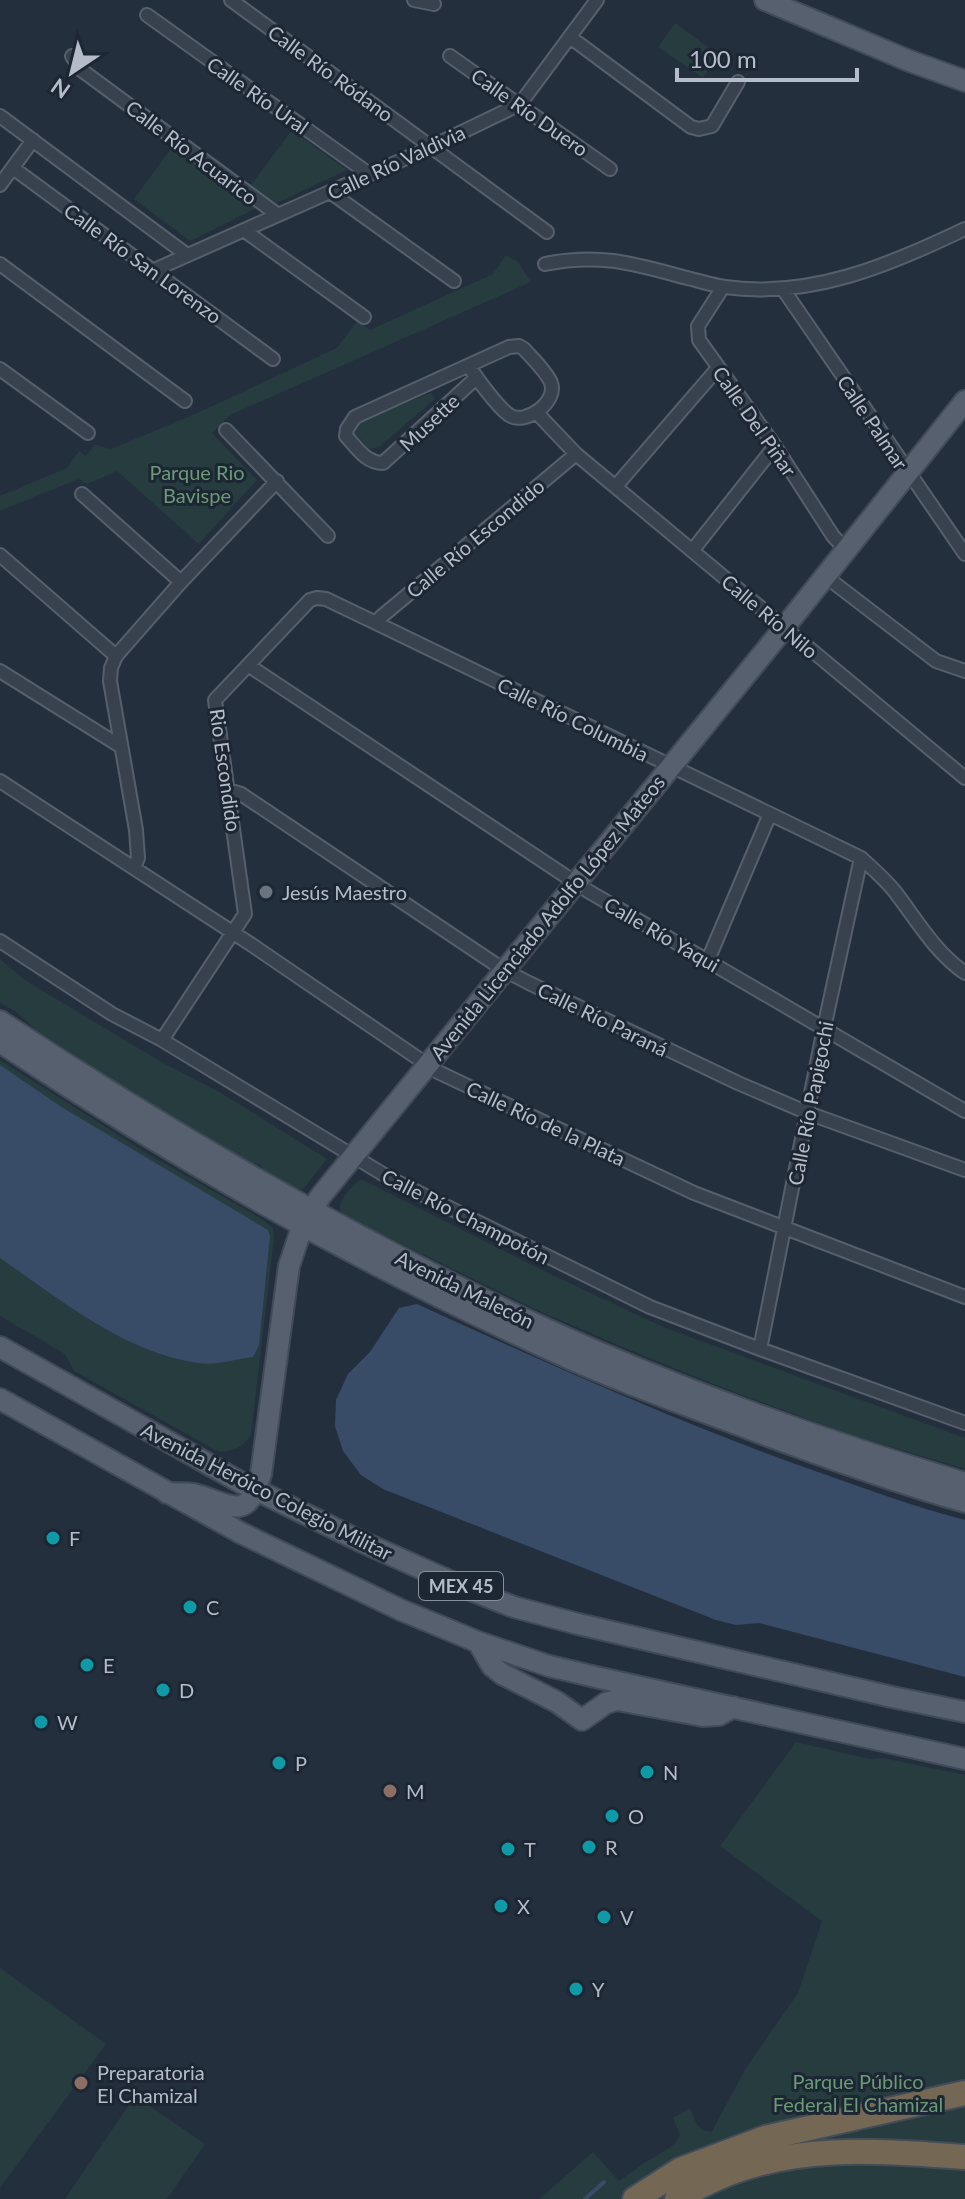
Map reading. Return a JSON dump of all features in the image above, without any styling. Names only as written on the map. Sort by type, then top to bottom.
[{"type":"highway","points":[[635,2199],[680,2170],[765,2138],[965,2093]]},
{"type":"highway","points":[[685,2197],[739,2168],[810,2153],[854,2151],[965,2157]]},
{"type":"main road","points":[[765,0],[907,60],[962,74]]},
{"type":"main road","name":"Avenida Licenciado Adolfo López Mateos","points":[[256,1490],[261,1474],[289,1266],[307,1219],[352,1156],[784,628],[965,401]]},
{"type":"main road","name":"Avenida Malecón","points":[[0,1021],[307,1219],[451,1302],[653,1393],[830,1459],[965,1502]]},
{"type":"main road","name":"Avenida Malecón","points":[[0,1042],[150,1139],[307,1219],[546,1329],[807,1432],[965,1483]]},
{"type":"main road","name":"Avenida Heróico Colegio Militar","points":[[0,1347],[256,1490],[463,1587],[514,1607],[965,1712]]},
{"type":"main road","name":"MEX 45","points":[[0,1399],[167,1493],[323,1573],[478,1642],[549,1666],[965,1759]]},
{"type":"main road","points":[[167,1493],[194,1495],[231,1507],[247,1502],[256,1490]]},
{"type":"main road","points":[[478,1642],[492,1666],[502,1674],[557,1702],[582,1720],[606,1703],[617,1700],[703,1716],[719,1715],[733,1707]]},
{"type":"street","name":"Calle Río Ródano","points":[[231,0],[547,232]]},
{"type":"street","points":[[414,0],[434,4]]},
{"type":"street","name":"Calle Río Valdivia","points":[[152,271],[520,104],[597,0]]},
{"type":"street","name":"Calle Río Ural","points":[[147,15],[369,174]]},
{"type":"street","points":[[570,37],[691,127],[712,126],[738,82]]},
{"type":"street","name":"Calle Río Acuarico","points":[[72,56],[80,69],[278,215]]},
{"type":"street","name":"Calle Río Duero","points":[[450,56],[610,169]]},
{"type":"street","name":"Calle Río San Lorenzo","points":[[0,116],[187,255]]},
{"type":"street","points":[[0,185],[33,140]]},
{"type":"street","name":"Calle Río San Lorenzo","points":[[13,168],[273,359]]},
{"type":"street","points":[[330,192],[454,281]]},
{"type":"street","points":[[545,264],[593,258],[723,287],[783,289],[855,276],[965,229]]},
{"type":"street","points":[[245,231],[364,317]]},
{"type":"street","points":[[0,264],[185,401]]},
{"type":"street","name":"Calle Del Piñar","points":[[723,287],[697,331],[699,340],[775,446],[833,536],[846,550]]},
{"type":"street","name":"Calle Palmar","points":[[783,289],[965,554]]},
{"type":"street","name":"Musette","points":[[472,372],[355,417],[346,436],[366,458],[383,463],[472,372],[509,347],[524,349],[551,382],[552,392],[536,412],[525,418],[517,418],[509,414],[472,372]]},
{"type":"street","points":[[616,486],[718,368]]},
{"type":"street","points":[[0,369],[88,433]]},
{"type":"street","points":[[536,412],[576,454]]},
{"type":"street","points":[[226,430],[328,536]]},
{"type":"street","points":[[692,551],[775,446]]},
{"type":"street","name":"Calle Río Nilo","points":[[576,454],[965,778]]},
{"type":"street","name":"Calle Río Escondido","points":[[376,623],[576,454]]},
{"type":"street","points":[[134,868],[138,858],[136,830],[120,746],[110,681],[111,668],[116,656],[181,582],[277,481]]},
{"type":"street","points":[[82,494],[181,582]]},
{"type":"street","points":[[0,555],[116,656]]},
{"type":"street","points":[[825,576],[936,661],[965,671]]},
{"type":"street","name":"Calle Río Columbia","points":[[317,598],[326,599],[861,858],[895,891],[949,962],[965,973]]},
{"type":"street","name":"Rio Escondido","points":[[162,1040],[245,914],[215,700],[310,600],[317,598]]},
{"type":"street","name":"Calle Río Yaqui","points":[[248,665],[575,883],[965,1111]]},
{"type":"street","points":[[0,671],[120,746]]},
{"type":"street","name":"Calle Río de la Plata","points":[[0,781],[233,932],[427,1065],[694,1193],[965,1297]]},
{"type":"street","name":"Calle Río Paraná","points":[[228,790],[241,794],[504,970],[738,1083],[808,1113],[965,1170]]},
{"type":"street","points":[[708,960],[770,814]]},
{"type":"street","name":"Calle Río Papigochi","points":[[760,1349],[861,858]]},
{"type":"street","name":"Calle Río Champotón","points":[[0,941],[112,1014],[162,1040],[391,1179],[650,1307],[965,1423]]},
{"type":"green space","points":[[675,23],[719,55],[703,78],[658,47]]},
{"type":"green space","points":[[292,130],[347,170],[275,204],[250,186]]},
{"type":"green space","points":[[173,146],[258,207],[190,241],[134,199]]},
{"type":"green space","name":"Parque Rio Bavispe","points":[[506,255],[518,262],[531,282],[230,415],[212,433],[257,480],[199,544],[117,471],[87,484],[79,479],[0,511],[0,496],[67,468],[79,451],[86,456],[95,445],[111,449],[193,415],[337,348],[357,321],[370,330],[493,274]]},
{"type":"green space","points":[[431,393],[435,399],[379,447],[369,449],[355,433],[357,424],[363,420]]},
{"type":"green space","points":[[0,959],[25,980],[158,1060],[221,1093],[327,1159],[304,1188],[298,1190],[272,1178],[260,1164],[251,1163],[127,1089],[0,1003]]},
{"type":"green space","points":[[0,1060],[148,1154],[273,1228],[251,1435],[241,1446],[219,1452],[74,1371],[65,1354],[0,1316]]},
{"type":"green space","points":[[361,1179],[663,1327],[965,1438],[965,1469],[849,1434],[644,1356],[541,1312],[359,1226],[343,1215],[340,1205]]},
{"type":"green space","name":"Parque Público Federal El Chamizal","points":[[796,1742],[870,1759],[883,1758],[965,1775],[965,2199],[539,2199],[593,2152],[619,2181],[674,2145],[680,2135],[673,2118],[690,2108],[700,2128],[712,2131],[746,2068],[798,1993],[822,1921],[720,1846]]},
{"type":"green space","points":[[0,1968],[106,2044],[0,2188]]},
{"type":"green space","points":[[135,2096],[205,2144],[167,2199],[65,2199]]},
{"type":"water","points":[[0,1065],[63,1108],[268,1230],[270,1236],[259,1345],[253,1357],[204,1364],[143,1347],[93,1322],[0,1258]]},
{"type":"water","points":[[417,1304],[565,1371],[764,1453],[965,1520],[965,1677],[759,1623],[736,1625],[716,1620],[383,1489],[361,1475],[343,1451],[335,1426],[336,1400],[348,1374],[370,1352],[399,1308]]},
{"type":"waterway","points":[[585,2199],[604,2182]]},
{"type":"place","name":"Jesús Maestro","points":[[266,892]]},
{"type":"place","name":"F","points":[[53,1538]]},
{"type":"place","name":"C","points":[[190,1607]]},
{"type":"place","name":"E","points":[[87,1665]]},
{"type":"place","name":"D","points":[[163,1690]]},
{"type":"place","name":"W","points":[[41,1722]]},
{"type":"place","name":"P","points":[[279,1763]]},
{"type":"place","name":"N","points":[[647,1772]]},
{"type":"place","name":"M","points":[[390,1791]]},
{"type":"place","name":"O","points":[[612,1816]]},
{"type":"place","name":"R","points":[[589,1847]]},
{"type":"place","name":"T","points":[[508,1849]]},
{"type":"place","name":"X","points":[[501,1906]]},
{"type":"place","name":"V","points":[[604,1917]]},
{"type":"place","name":"Y","points":[[576,1989]]},
{"type":"place","name":"Preparatoria El Chamizal","points":[[81,2083]]}]
